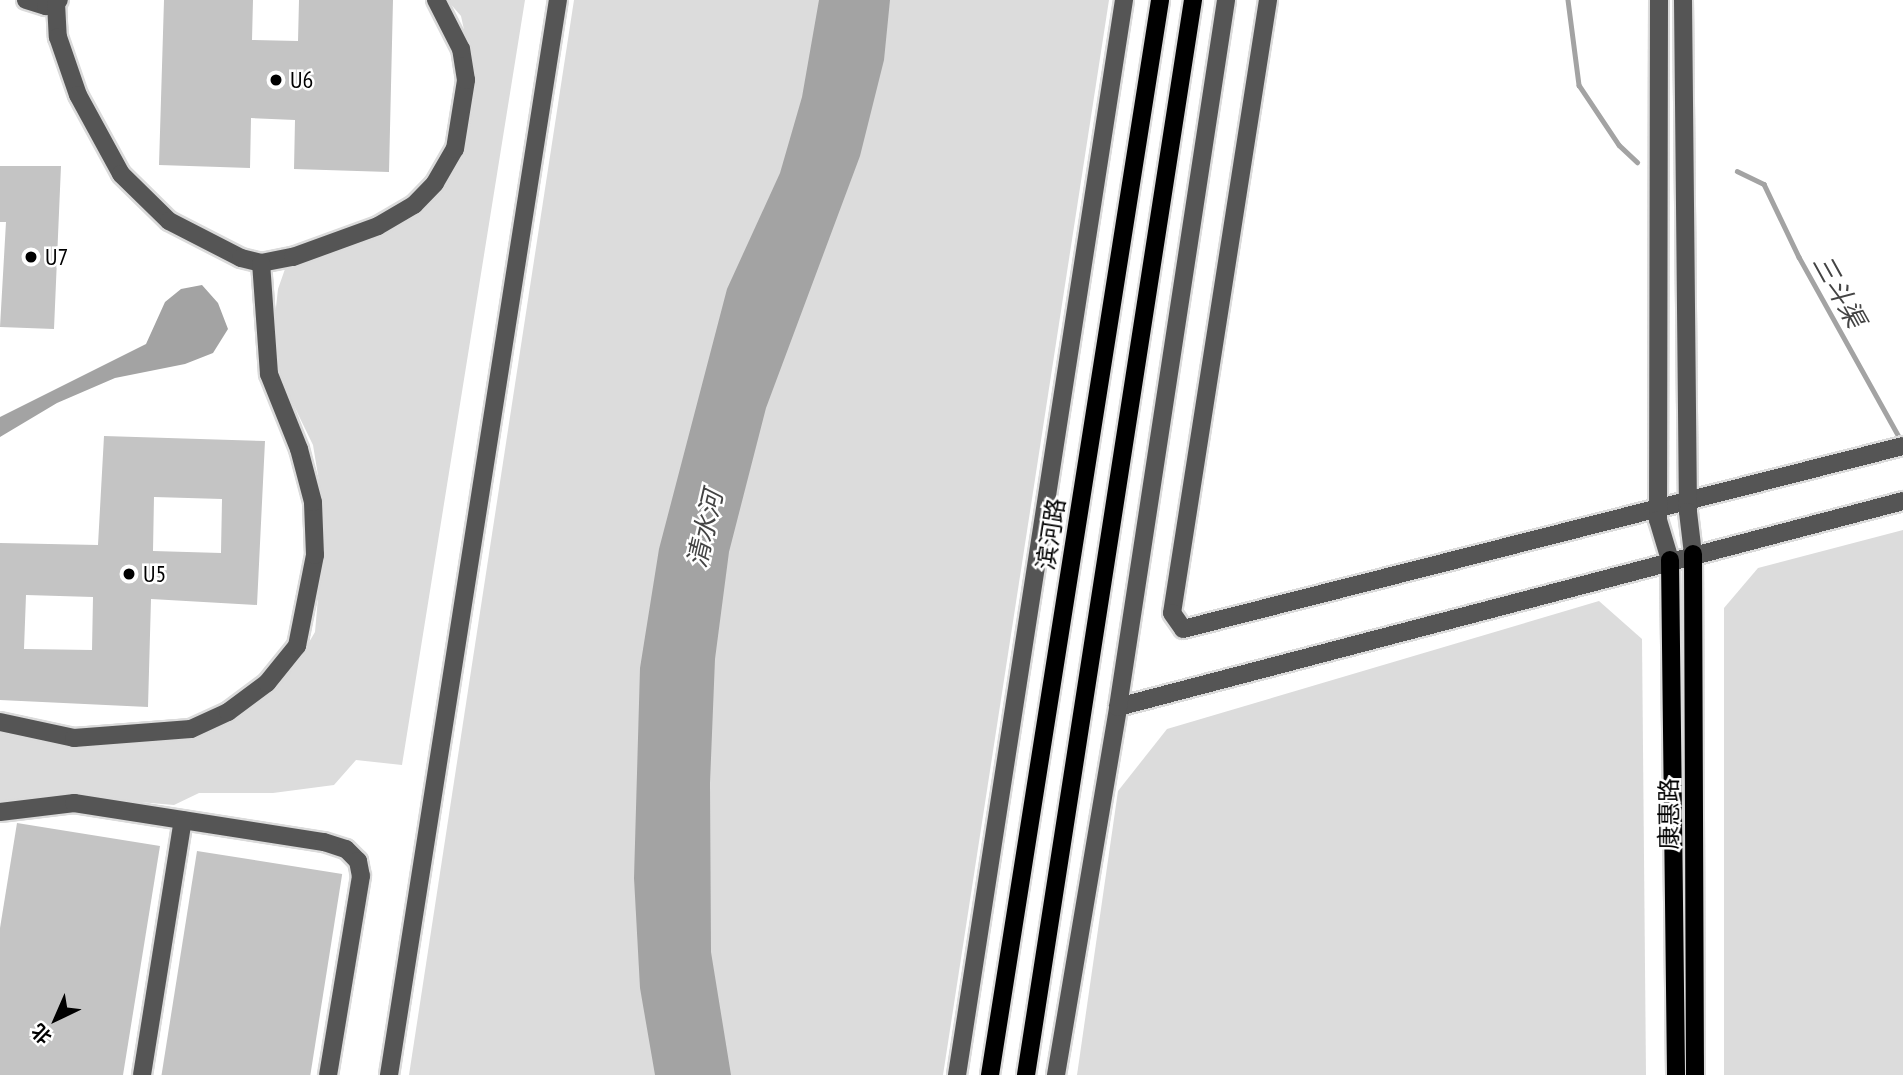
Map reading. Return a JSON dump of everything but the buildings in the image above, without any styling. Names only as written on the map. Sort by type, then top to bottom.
[{"type":"main road","name":"滨河路","points":[[990,1075],[1160,0]]},
{"type":"main road","points":[[1026,1075],[1193,0]]},
{"type":"main road","name":"康惠路","points":[[1693,554],[1695,1075]]},
{"type":"main road","name":"康惠路","points":[[1670,560],[1676,1075]]},
{"type":"street","points":[[26,0],[37,5],[57,1],[58,37],[78,95],[121,174],[169,221],[241,258],[261,263],[293,257],[378,226],[414,205],[435,183],[455,149],[466,80],[461,49],[436,0]]},
{"type":"street","points":[[389,1075],[558,0]]},
{"type":"street","points":[[957,1075],[1124,0]]},
{"type":"street","points":[[1056,1075],[1118,707],[1226,0]]},
{"type":"street","points":[[1268,0],[1172,614],[1176,624],[1191,629],[1903,446]]},
{"type":"street","points":[[1659,0],[1659,508],[1670,560]]},
{"type":"street","points":[[1683,0],[1688,501],[1693,554]]},
{"type":"street","points":[[0,722],[74,738],[191,729],[228,712],[267,683],[297,646],[315,555],[313,502],[299,449],[269,374],[261,263]]},
{"type":"street","points":[[1118,707],[1903,500]]},
{"type":"street","points":[[0,812],[74,803],[324,842],[345,849],[358,861],[361,876],[328,1075]]},
{"type":"street","points":[[142,1075],[183,820]]},
{"type":"shaded area","points":[[447,0],[525,0],[402,765],[356,760],[334,785],[273,793],[199,793],[174,805],[104,799],[0,803],[0,729],[196,735],[248,710],[298,661],[315,632],[325,518],[313,445],[280,377],[274,325],[278,289],[285,269],[382,232],[423,208],[450,171],[472,107],[473,71],[461,16]]},
{"type":"shaded area","points":[[574,0],[1109,0],[943,1075],[409,1075]]},
{"type":"shaded area","points":[[1903,530],[1903,1075],[1724,1075],[1724,608],[1758,568]]},
{"type":"shaded area","points":[[1599,601],[1642,639],[1646,1075],[1077,1075],[1118,791],[1167,729]]},
{"type":"water","name":"清水河","points":[[819,0],[890,0],[884,60],[860,156],[766,408],[729,552],[715,659],[710,783],[711,952],[731,1075],[655,1075],[640,988],[634,878],[640,668],[659,549],[727,289],[780,173],[802,97]]},
{"type":"water","points":[[202,285],[218,303],[228,329],[213,353],[185,364],[115,378],[57,403],[0,437],[0,417],[146,344],[165,302],[181,289]]},
{"type":"waterway","name":"三斗渠","points":[[1568,0],[1579,85],[1619,145],[1637,162]]},
{"type":"waterway","name":"三斗渠","points":[[1737,171],[1764,184],[1799,257],[1901,440]]},
{"type":"place","name":"U6","points":[[276,80]]},
{"type":"place","name":"U7","points":[[31,257]]},
{"type":"place","name":"U5","points":[[129,574]]}]
